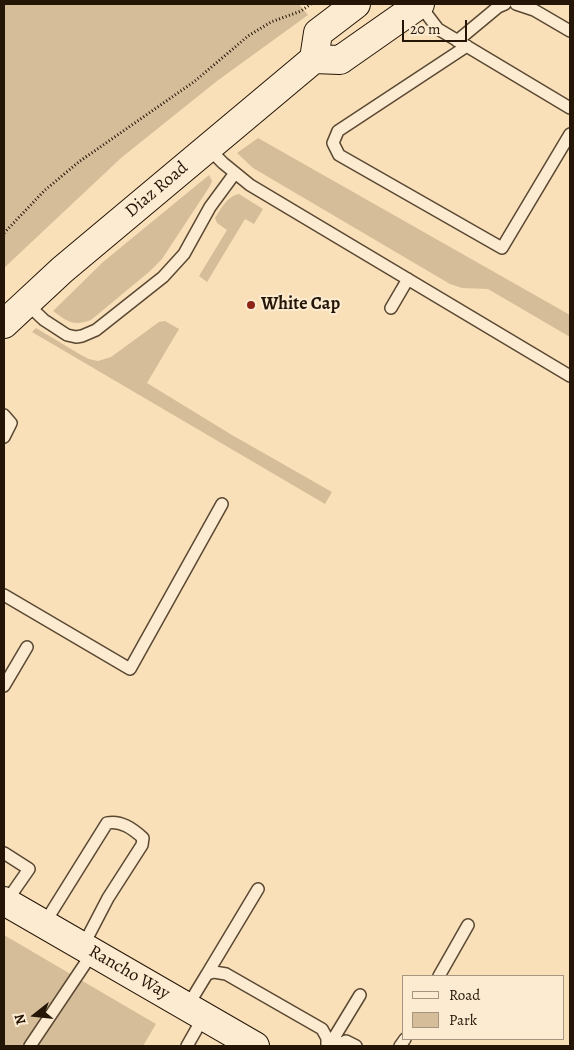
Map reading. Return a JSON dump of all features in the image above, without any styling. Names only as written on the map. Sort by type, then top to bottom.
[{"type":"main road","points":[[356,4],[318,33],[314,59],[340,60],[420,4]]},
{"type":"main road","name":"Diaz Road","points":[[4,324],[62,270],[314,59]]},
{"type":"main road","name":"Rancho Way","points":[[5,902],[254,1046]]},
{"type":"lane","points":[[420,4],[438,29],[570,108]]},
{"type":"lane","points":[[506,4],[498,7],[462,44],[338,131],[333,143],[339,155],[502,248],[570,134]]},
{"type":"lane","points":[[516,4],[534,10],[570,31]]},
{"type":"lane","points":[[208,148],[250,185],[570,376]]},
{"type":"lane","points":[[26,303],[44,320],[67,335],[82,336],[96,330],[163,277],[184,254],[210,207],[235,173]]},
{"type":"lane","points":[[391,308],[408,279]]},
{"type":"lane","points":[[4,416],[11,423],[4,437]]},
{"type":"lane","points":[[4,595],[130,669],[222,504]]},
{"type":"lane","points":[[4,686],[27,647]]},
{"type":"lane","points":[[30,1046],[88,949],[104,906],[142,845],[143,838],[128,826],[114,821],[107,822],[44,924]]},
{"type":"lane","points":[[4,853],[29,868],[5,902]]},
{"type":"lane","points":[[187,1046],[207,974],[258,889]]},
{"type":"lane","points":[[440,975],[468,925]]},
{"type":"lane","points":[[207,974],[214,972],[226,974],[322,1029],[327,1038],[328,1046]]},
{"type":"lane","points":[[328,1046],[360,995]]},
{"type":"lane","points":[[335,1046],[346,1041],[356,1046]]},
{"type":"path","points":[[4,233],[45,190],[80,160],[195,82],[248,36],[270,22],[301,11],[311,4]]},
{"type":"green space","points":[[4,4],[299,4],[308,15],[217,81],[121,158],[4,268]]},
{"type":"green space","points":[[258,138],[570,315],[570,337],[488,289],[462,288],[450,284],[253,168],[237,153]]},
{"type":"green space","points":[[209,175],[212,181],[210,186],[162,259],[149,272],[91,320],[79,323],[70,322],[53,311],[103,262]]},
{"type":"green space","points":[[239,194],[263,209],[254,224],[245,219],[207,282],[199,276],[227,230],[217,223],[215,218],[231,197]]},
{"type":"green space","points":[[165,321],[179,329],[147,383],[232,435],[332,492],[325,504],[32,332],[36,328],[81,355],[98,361],[111,357],[159,322]]},
{"type":"green space","points":[[4,935],[156,1024],[143,1046],[4,1046]]},
{"type":"place","name":"White Cap","points":[[251,305]]}]
